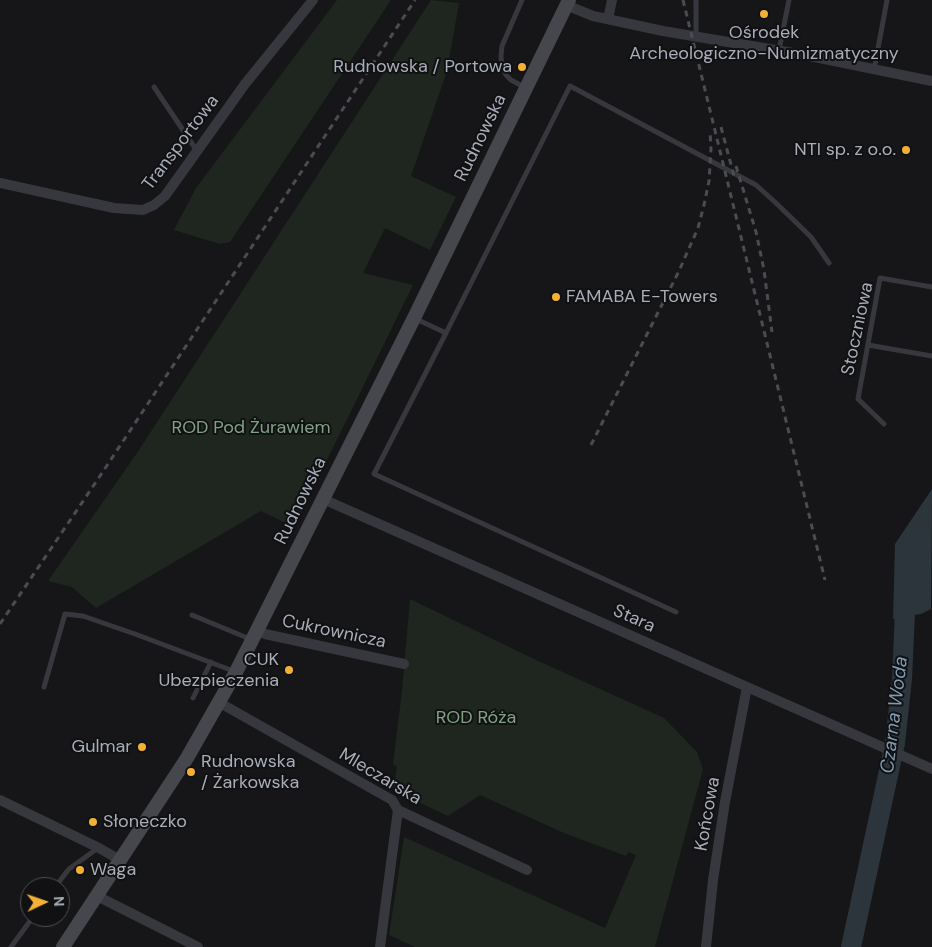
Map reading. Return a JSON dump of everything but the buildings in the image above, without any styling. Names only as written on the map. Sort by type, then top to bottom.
[{"type":"main road","name":"Rudnowska","points":[[63,947],[188,758],[220,703],[414,318],[526,88],[565,2]]},
{"type":"street","name":"Transportowa","points":[[0,184],[114,208],[143,210],[154,205],[165,196],[245,84],[313,0]]},
{"type":"street","points":[[608,19],[612,0]]},
{"type":"street","points":[[565,2],[593,16],[932,81]]},
{"type":"street","name":"Stara","points":[[323,499],[932,769]]},
{"type":"street","name":"Cukrownicza","points":[[255,636],[265,634],[404,664]]},
{"type":"street","name":"Końcowa","points":[[706,947],[713,880],[722,822],[748,687]]},
{"type":"street","name":"Mleczarska","points":[[220,703],[392,800],[398,810],[527,870]]},
{"type":"street","points":[[0,800],[120,860]]},
{"type":"street","points":[[380,947],[398,810]]},
{"type":"street","points":[[97,896],[198,947]]},
{"type":"lane","points":[[522,0],[502,46],[500,56],[506,75],[526,88]]},
{"type":"lane","points":[[696,0],[696,37]]},
{"type":"lane","points":[[779,51],[789,0]]},
{"type":"lane","points":[[874,70],[887,0]]},
{"type":"lane","points":[[676,612],[374,474],[570,86],[756,186],[811,237],[829,263]]},
{"type":"lane","points":[[154,87],[197,151]]},
{"type":"lane","name":"Stoczniowa","points":[[884,424],[858,399],[880,278],[932,287]]},
{"type":"lane","points":[[414,318],[446,333]]},
{"type":"lane","points":[[868,345],[932,356]]},
{"type":"lane","points":[[44,687],[65,614],[83,616],[176,648],[236,672]]},
{"type":"lane","points":[[192,615],[255,636]]},
{"type":"lane","points":[[193,698],[211,662]]},
{"type":"lane","points":[[62,877],[69,868],[99,848]]},
{"type":"lane","points":[[11,947],[26,927]]},
{"type":"green space","points":[[337,0],[391,0],[230,242],[220,244],[174,230],[196,188]]},
{"type":"green space","name":"ROD Pod Żurawiem","points":[[431,0],[459,3],[447,71],[411,176],[456,197],[430,250],[385,228],[363,273],[413,285],[294,527],[261,511],[96,608],[72,587],[48,581],[139,450]]},
{"type":"green space","name":"ROD Róża","points":[[410,599],[534,659],[664,718],[697,752],[703,769],[655,947],[415,947],[389,935],[404,837],[605,928],[636,855],[628,852],[626,856],[564,833],[480,795],[448,816],[393,790],[397,767],[393,764]]},
{"type":"shaded area","points":[[932,489],[931,609],[921,614],[893,619],[895,544]]},
{"type":"waterway","name":"Czarna Woda","points":[[851,947],[895,743],[902,679],[906,589]]},
{"type":"railway","points":[[0,624],[415,0]]},
{"type":"railway","points":[[683,0],[825,580]]},
{"type":"railway","points":[[721,127],[734,176]]},
{"type":"railway","points":[[591,445],[679,271],[698,228],[709,181],[710,131]]},
{"type":"railway","points":[[736,166],[756,232],[764,270],[772,332]]},
{"type":"place","name":"Ośrodek Archeologiczno-Numizmatyczny","points":[[764,14]]},
{"type":"place","name":"Rudnowska / Portowa","points":[[522,67]]},
{"type":"place","name":"NTI sp. z o.o.","points":[[906,150]]},
{"type":"place","name":"FAMABA E-Towers","points":[[556,297]]},
{"type":"place","name":"CUK Ubezpieczenia","points":[[289,670]]},
{"type":"place","name":"Gulmar","points":[[142,747]]},
{"type":"place","name":"Rudnowska / Żarkowska","points":[[191,772]]},
{"type":"place","name":"Słoneczko","points":[[93,822]]},
{"type":"place","name":"Waga","points":[[80,870]]}]
